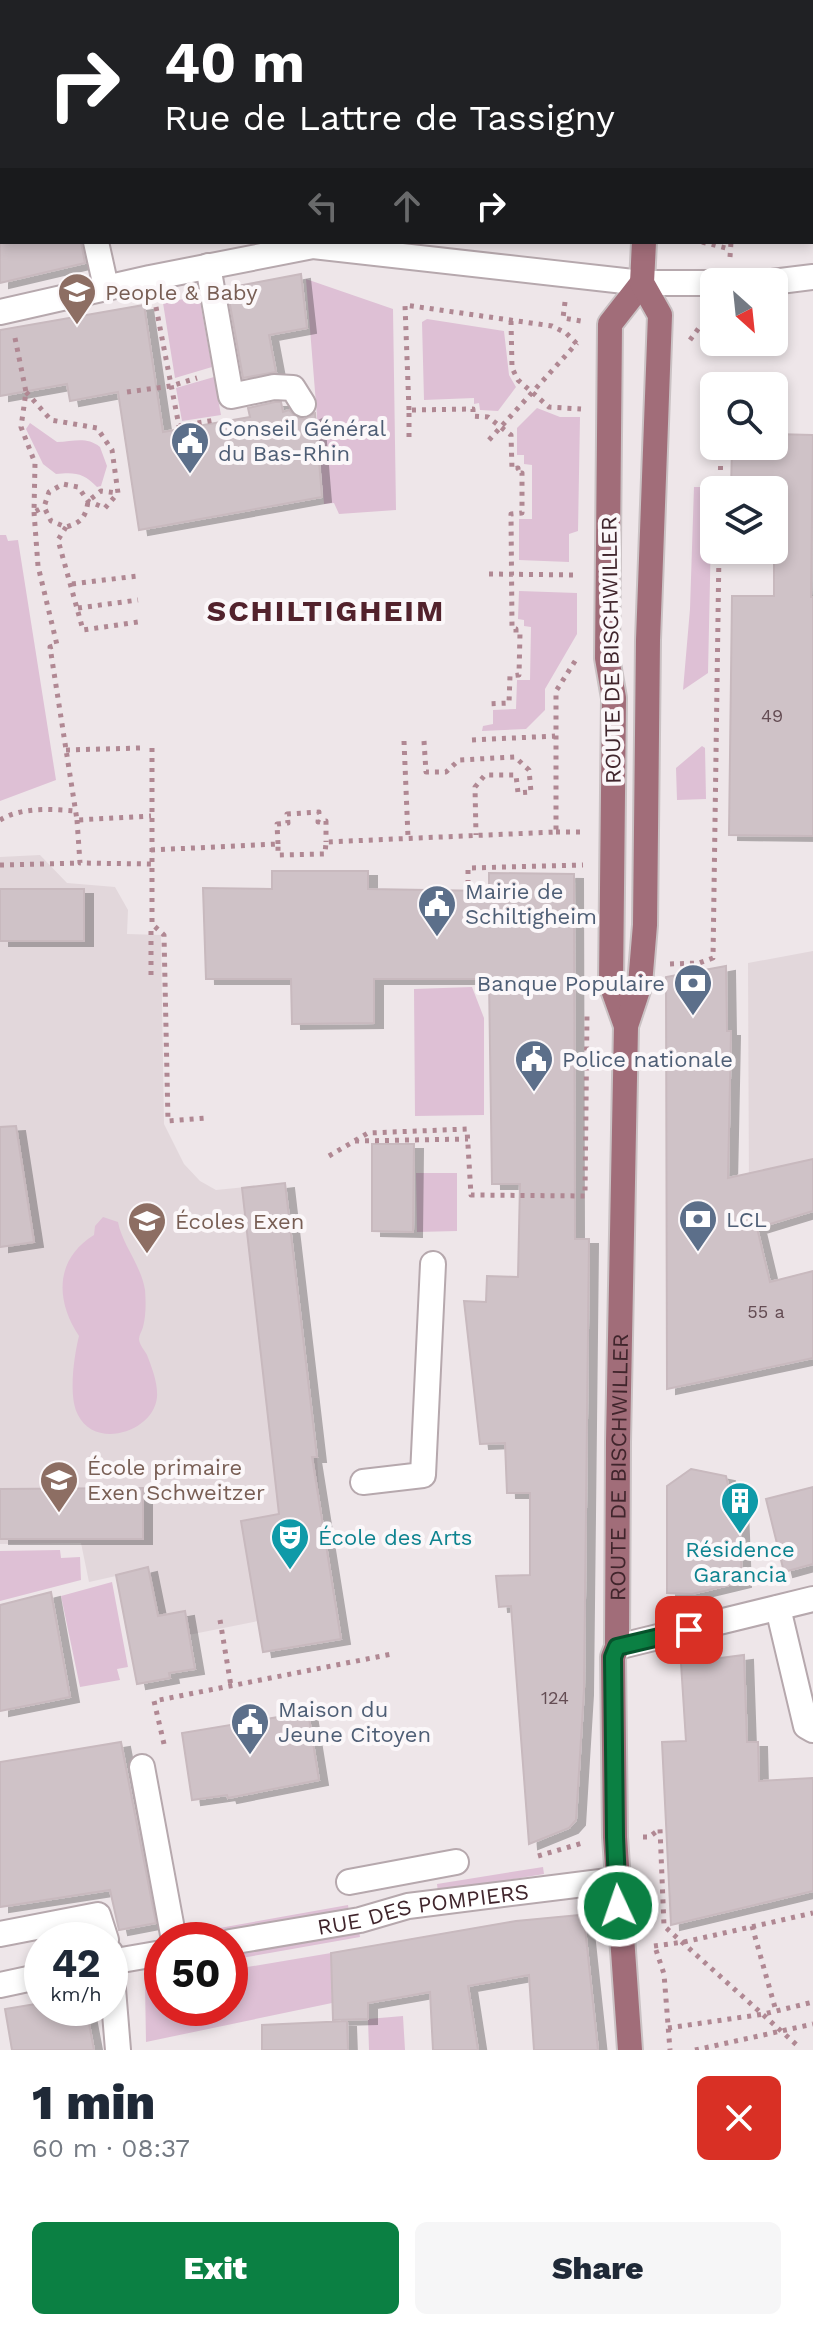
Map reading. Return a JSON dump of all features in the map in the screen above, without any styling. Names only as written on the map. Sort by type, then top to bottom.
[{"type":"main road","name":"ROUTE DE BISCHWILLER","points":[[630,2050],[616,1880],[613,1657],[617,1647],[626,1026],[640,984],[645,925],[648,640],[660,315],[642,283],[644,244]]},
{"type":"main road","name":"ROUTE DE BISCHWILLER","points":[[626,1026],[611,984],[614,698],[607,658],[610,324],[642,283]]},
{"type":"street","points":[[96,244],[106,287]]},
{"type":"street","points":[[5,310],[313,246],[407,249],[642,283],[700,283]]},
{"type":"street","points":[[208,266],[231,396],[274,387],[293,388],[303,404]]},
{"type":"street","points":[[788,280],[813,277]]},
{"type":"street","points":[[363,1482],[423,1475],[433,1264]]},
{"type":"street","points":[[617,1647],[813,1599]]},
{"type":"street","points":[[778,1608],[806,1726],[813,1730]]},
{"type":"street","points":[[142,1767],[171,1922]]},
{"type":"street","points":[[349,1882],[456,1862]]},
{"type":"street","name":"RUE DES POMPIERS","points":[[248,1939],[360,1920],[408,1906],[616,1880]]},
{"type":"street","points":[[62,1922],[98,1915],[100,1922]]},
{"type":"street","points":[[0,1934],[24,1929]]},
{"type":"street","points":[[0,1985],[24,1980]]},
{"type":"street","points":[[116,2026],[118,2050]]},
{"type":"path","points":[[710,244],[730,249]]},
{"type":"path","points":[[150,278],[179,426],[222,418]]},
{"type":"path","points":[[409,437],[405,305],[511,321],[512,368],[518,380],[549,407],[559,410],[586,409]]},
{"type":"path","points":[[5,310],[26,392],[21,427],[35,463],[34,512],[38,566],[50,605],[57,645],[50,647],[76,811],[80,863]]},
{"type":"path","points":[[489,440],[577,343]]},
{"type":"path","points":[[127,392],[171,386],[226,369]]},
{"type":"path","points":[[26,392],[51,420],[97,428],[112,450],[118,493],[105,508],[88,501],[78,487],[63,484],[49,492],[44,507],[51,521],[66,527],[78,524],[86,513],[88,501],[101,491],[118,493]]},
{"type":"path","points":[[409,410],[473,409],[473,416],[488,417],[511,435],[512,469],[518,468],[518,473],[522,473],[522,513],[511,514],[512,628],[520,633],[519,675],[510,676],[509,703],[487,704]]},
{"type":"path","points":[[34,512],[44,507]]},
{"type":"path","points":[[66,527],[58,540],[83,630],[138,622]]},
{"type":"path","points":[[656,964],[699,963],[713,958],[719,564]]},
{"type":"path","points":[[489,574],[586,575]]},
{"type":"path","points":[[72,584],[137,576]]},
{"type":"path","points":[[78,608],[138,600]]},
{"type":"path","points":[[326,842],[556,832],[555,720]]},
{"type":"path","points":[[472,740],[555,736]]},
{"type":"path","points":[[404,741],[408,837]]},
{"type":"path","points":[[424,741],[426,772],[446,772],[459,760],[515,757],[529,770],[531,792],[518,793],[516,775],[485,775],[475,787],[476,835]]},
{"type":"path","points":[[66,750],[140,748]]},
{"type":"path","points":[[151,975],[152,748]]},
{"type":"path","points":[[0,820],[9,814],[47,809],[76,811]]},
{"type":"path","points":[[319,812],[318,822],[326,821],[325,854],[278,855],[278,844],[277,824],[288,823],[287,814],[319,812]]},
{"type":"path","points":[[77,820],[151,816]]},
{"type":"path","points":[[151,850],[278,844]]},
{"type":"path","points":[[0,865],[151,864]]},
{"type":"path","points":[[493,889],[468,889],[468,868],[588,865]]},
{"type":"path","points":[[152,924],[164,935],[168,1121],[206,1118]]},
{"type":"path","points":[[329,1156],[368,1133],[467,1129],[471,1195],[585,1196],[587,997]]},
{"type":"path","points":[[350,1141],[468,1139]]},
{"type":"path","points":[[220,1620],[231,1686]]},
{"type":"path","points":[[166,1757],[154,1701],[392,1654]]},
{"type":"path","points":[[649,1837],[660,1829],[664,1926],[799,2047]]},
{"type":"path","points":[[622,1949],[684,1942],[813,1913]]},
{"type":"path","points":[[752,1926],[776,2011]]},
{"type":"path","points":[[667,2001],[670,2050]]},
{"type":"path","points":[[668,2028],[764,2014],[813,2002]]},
{"type":"path","points":[[695,2050],[813,2024]]},
{"type":"shaded area","points":[[306,279],[393,309],[396,510],[339,514],[334,503],[324,504]]},
{"type":"shaded area","points":[[199,296],[212,367],[175,378],[163,303]]},
{"type":"shaded area","points":[[427,319],[504,331],[509,375],[516,387],[498,411],[480,410],[479,403],[474,404],[474,398],[424,400],[422,322]]},
{"type":"shaded area","points":[[214,377],[221,415],[182,421],[176,388]]},
{"type":"shaded area","points":[[537,408],[560,417],[580,417],[578,531],[569,534],[569,562],[519,560],[519,519],[532,519],[532,465],[524,464],[524,455],[517,455],[517,428]]},
{"type":"shaded area","points":[[30,423],[57,442],[84,441],[100,447],[107,466],[101,486],[97,487],[79,474],[56,474],[43,464],[26,429]]},
{"type":"shaded area","points":[[694,487],[700,487],[700,564],[710,564],[708,673],[683,690],[690,609]]},
{"type":"shaded area","points":[[0,535],[6,535],[8,541],[18,540],[56,780],[0,801]]},
{"type":"shaded area","points":[[519,591],[577,593],[577,634],[545,689],[545,710],[526,729],[482,731],[483,726],[493,724],[493,710],[516,709],[517,680],[530,680],[531,627],[524,626],[524,620],[518,619]]},
{"type":"shaded area","points":[[702,746],[705,748],[706,799],[677,800],[676,768]]},
{"type":"shaded area","name":"Écoles Exen","points":[[40,855],[67,883],[115,887],[128,910],[127,934],[161,935],[164,1124],[184,1164],[200,1181],[216,1190],[285,1183],[317,1457],[320,1508],[241,1521],[258,1621],[163,1640],[137,1684],[116,1576],[89,1582],[81,1543],[0,1544],[0,857]]},
{"type":"shaded area","points":[[813,951],[813,1177],[749,1193],[748,963]]},
{"type":"shaded area","points":[[472,987],[484,1018],[484,1115],[415,1116],[414,989]]},
{"type":"shaded area","points":[[416,1173],[457,1173],[457,1231],[417,1232]]},
{"type":"shaded area","points":[[103,1217],[118,1222],[143,1281],[145,1314],[139,1339],[153,1370],[157,1392],[153,1409],[146,1420],[123,1432],[110,1434],[86,1426],[75,1407],[73,1376],[79,1336],[63,1295],[66,1268],[72,1256],[94,1235],[95,1226]]},
{"type":"shaded area","points":[[60,1550],[61,1558],[80,1557],[81,1580],[0,1601],[0,1551]]},
{"type":"shaded area","points":[[112,1582],[128,1667],[117,1669],[120,1680],[80,1687],[61,1596]]},
{"type":"shaded area","points":[[543,1867],[544,1874],[438,1892],[437,1884]]},
{"type":"shaded area","points":[[348,1905],[349,1912],[248,1930],[248,1923]]},
{"type":"shaded area","points":[[359,1930],[360,1937],[248,1957],[248,1949]]},
{"type":"shaded area","points":[[331,1953],[332,2003],[248,2021],[248,1967]]},
{"type":"shaded area","points":[[403,2016],[405,2050],[369,2050],[368,2019]]},
{"type":"shaded area","points":[[146,2026],[222,2026],[146,2042]]},
{"type":"building","points":[[0,244],[81,244],[85,263],[0,283]]},
{"type":"building","points":[[301,274],[307,328],[269,335],[276,372],[243,378],[227,288]]},
{"type":"building","points":[[144,305],[163,432],[250,417],[248,408],[275,402],[281,402],[283,412],[289,410],[297,418],[304,419],[315,413],[322,497],[139,530],[118,392],[70,401],[67,384],[0,396],[0,330]]},
{"type":"building","points":[[788,434],[813,435],[813,836],[729,835],[732,596],[774,596],[774,564],[788,564],[788,476],[731,476],[732,460],[788,460]]},
{"type":"building","points":[[272,871],[368,871],[368,889],[489,891],[489,873],[574,874],[575,1239],[589,1239],[584,1690],[576,1820],[569,1828],[529,1844],[511,1606],[499,1607],[496,1576],[530,1575],[530,1493],[507,1493],[505,1443],[480,1444],[464,1301],[486,1302],[487,1276],[518,1277],[520,1184],[492,1184],[489,979],[374,979],[374,1023],[292,1024],[291,979],[206,979],[203,888],[272,889]]},
{"type":"building","points":[[0,889],[84,889],[84,941],[0,941]]},
{"type":"building","points":[[726,966],[727,1031],[731,1031],[728,1178],[813,1159],[813,1211],[757,1228],[770,1282],[813,1271],[813,1358],[667,1389],[666,977]]},
{"type":"building","points":[[16,1126],[34,1242],[0,1247],[0,1127]]},
{"type":"building","points":[[372,1144],[414,1144],[413,1232],[372,1231]]},
{"type":"building","points":[[285,1183],[317,1457],[312,1457],[341,1639],[263,1652],[241,1521],[279,1514],[242,1188]]},
{"type":"building","points":[[691,1469],[726,1476],[733,1507],[739,1505],[742,1582],[692,1594],[667,1593],[667,1486]]},
{"type":"building","points":[[813,1487],[813,1564],[784,1572],[766,1499]]},
{"type":"building","name":"École primaire Exen Schweitzer","points":[[143,1488],[143,1539],[0,1539],[0,1489]]},
{"type":"building","points":[[148,1567],[158,1616],[185,1611],[195,1669],[169,1673],[170,1678],[137,1684],[116,1575]]},
{"type":"building","points":[[51,1592],[70,1697],[0,1711],[0,1605]]},
{"type":"building","points":[[744,1655],[747,1742],[758,1742],[759,1781],[813,1778],[813,1891],[671,1925],[662,1742],[686,1741],[681,1663]]},
{"type":"building","name":"Maison du Jeune Citoyen","points":[[308,1712],[319,1780],[228,1798],[227,1795],[192,1800],[182,1733]]},
{"type":"building","points":[[121,1742],[156,1922],[144,1922],[144,1925],[128,1928],[128,1922],[117,1922],[110,1890],[0,1907],[0,1762]]},
{"type":"building","points":[[579,1915],[585,1928],[598,2050],[534,2050],[529,1975],[468,1986],[478,2050],[433,2050],[430,1992],[368,2003],[368,2019],[333,2020],[331,1953],[516,1921]]},
{"type":"building","points":[[24,2006],[24,2026],[89,2026],[94,2050],[12,2050],[5,2009]]},
{"type":"building","points":[[347,2021],[348,2050],[262,2050],[262,2025]]},
{"type":"place","name":"People & Baby","points":[[77,326]]},
{"type":"place","name":"Conseil Général du Bas-Rhin","points":[[190,475]]},
{"type":"place","name":"Mairie de Schiltigheim","points":[[437,938]]},
{"type":"place","name":"Banque Populaire","points":[[693,1017]]},
{"type":"place","name":"Police nationale","points":[[534,1093]]},
{"type":"place","name":"LCL","points":[[698,1253]]},
{"type":"place","name":"Écoles Exen","points":[[147,1255]]},
{"type":"place","name":"École primaire Exen Schweitzer","points":[[59,1514]]},
{"type":"place","name":"Résidence Garancia","points":[[740,1535]]},
{"type":"place","name":"École des Arts","points":[[290,1571]]},
{"type":"place","name":"Maison du Jeune Citoyen","points":[[250,1756]]},
{"type":"district","name":"SCHILTIGHEIM","points":[[326,610]]},
{"type":"route","points":[[618,1906],[613,1657],[617,1647],[689,1630]]}]
